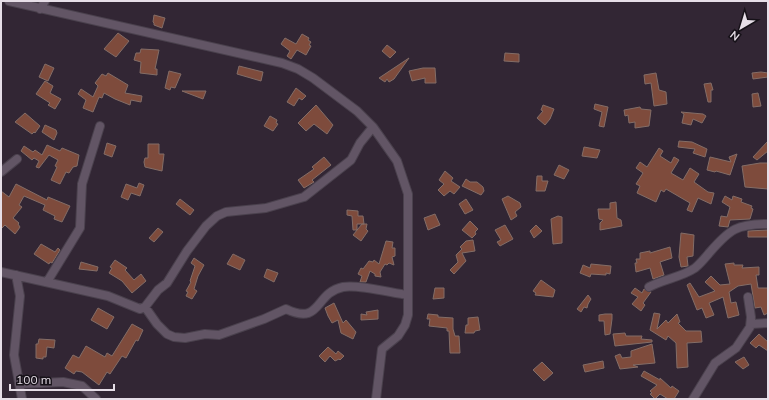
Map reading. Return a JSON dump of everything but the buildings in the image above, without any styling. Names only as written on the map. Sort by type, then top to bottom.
[{"type":"street","points":[[9,1],[282,63],[298,69],[348,104],[373,127],[397,161],[408,194],[408,315],[405,325],[398,336],[382,349],[376,399]]},
{"type":"street","points":[[40,8],[45,1]]},
{"type":"street","points":[[47,282],[80,228],[82,184],[100,126]]},
{"type":"street","points":[[1,272],[108,296],[140,309],[145,307],[158,290],[167,283],[188,250],[206,226],[217,216],[226,212],[266,208],[304,197],[351,160],[360,143],[373,127]]},
{"type":"street","points":[[1,172],[17,159]]},
{"type":"street","points":[[649,287],[688,272],[701,264],[727,233],[736,227],[747,224],[768,224]]},
{"type":"street","points":[[16,276],[20,296],[14,355],[22,399]]},
{"type":"street","points":[[145,307],[156,324],[167,334],[174,337],[185,338],[205,334],[219,335],[264,319],[286,309],[300,315],[307,314],[313,311],[333,290],[345,286],[408,295]]},
{"type":"street","points":[[692,399],[715,363],[736,348],[743,340],[750,324],[748,297]]},
{"type":"street","points":[[750,324],[768,323]]},
{"type":"street","points":[[19,384],[63,382],[82,386],[96,399]]}]
